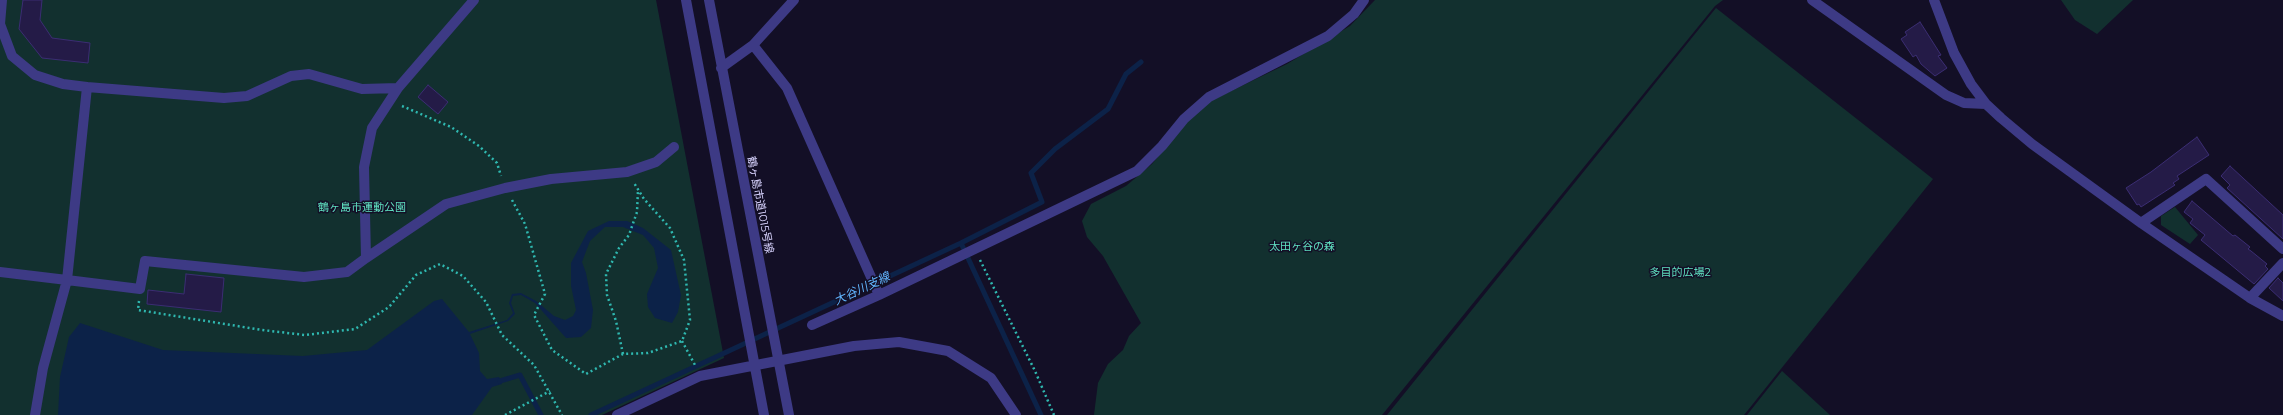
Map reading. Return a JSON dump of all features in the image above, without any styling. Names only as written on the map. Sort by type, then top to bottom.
[{"type":"street","points":[[2,0],[0,24],[12,56],[35,75],[63,84],[224,98],[247,96],[290,76],[309,74],[362,89],[398,88]]},
{"type":"street","points":[[366,258],[364,167],[372,128],[391,102],[398,88],[474,0]]},
{"type":"street","points":[[686,0],[764,415]]},
{"type":"street","name":"鶴ヶ島市道1015号線","points":[[709,0],[789,415]]},
{"type":"street","points":[[721,68],[753,45],[794,0]]},
{"type":"street","points":[[812,325],[879,295],[1137,171],[1162,146],[1184,119],[1208,97],[1328,36],[1354,14],[1364,0]]},
{"type":"street","points":[[1812,0],[1946,95],[1964,103],[1986,104]]},
{"type":"street","points":[[1934,0],[1954,53],[1970,84],[1986,104],[2032,144],[2141,223],[2250,298],[2283,316]]},
{"type":"street","points":[[753,45],[787,88],[879,295]]},
{"type":"street","points":[[35,415],[43,368],[68,280],[87,87]]},
{"type":"street","points":[[0,272],[140,289],[146,260],[304,277],[347,272],[446,204],[505,188],[551,179],[627,172],[656,162],[674,147]]},
{"type":"street","points":[[2141,223],[2206,179],[2283,248]]},
{"type":"street","points":[[2250,298],[2283,263]]},
{"type":"street","points":[[618,415],[700,376],[755,364],[854,346],[899,342],[948,351],[991,378],[1016,415]]},
{"type":"path","points":[[391,102],[451,128],[478,146],[497,163],[505,188],[526,224],[545,294],[534,316],[552,350],[586,374],[623,354],[648,354],[682,341]]},
{"type":"path","points":[[627,172],[638,190],[670,228],[684,260],[690,320],[682,341],[700,376]]},
{"type":"path","points":[[623,354],[616,321],[607,295],[606,274],[619,248],[629,235],[637,212],[638,190]]},
{"type":"path","points":[[974,249],[1035,371],[1054,415]]},
{"type":"path","points":[[140,289],[138,310],[254,329],[305,335],[355,329],[389,307],[416,274],[440,264],[463,276],[486,302],[502,335],[534,365],[550,391],[562,415]]},
{"type":"path","points":[[505,415],[550,391]]},
{"type":"green space","name":"鶴ヶ島市運動公園","points":[[0,0],[656,0],[724,358],[602,415],[0,415]]},
{"type":"green space","name":"太田ヶ谷の森","points":[[1375,0],[1723,0],[1715,6],[1382,415],[1094,415],[1098,383],[1108,364],[1123,350],[1129,336],[1141,323],[1103,256],[1087,237],[1082,221],[1091,204],[1126,186],[1152,164],[1186,122],[1206,103],[1287,64],[1350,26]]},
{"type":"green space","points":[[2061,0],[2133,0],[2097,34],[2075,20]]},
{"type":"green space","name":"多目的広場2","points":[[1716,8],[1933,179],[1744,415],[1387,415]]},
{"type":"green space","points":[[2175,207],[2198,235],[2190,244],[2161,225],[2161,216]]},
{"type":"green space","points":[[1782,371],[1830,415],[1747,415]]},
{"type":"water","points":[[609,221],[627,221],[643,228],[671,250],[681,295],[678,312],[672,323],[655,318],[648,307],[647,294],[658,268],[654,248],[643,235],[623,227],[605,227],[590,241],[582,262],[586,273],[593,310],[591,328],[581,337],[566,338],[535,303],[521,295],[513,296],[511,303],[515,314],[508,321],[470,334],[479,353],[480,371],[487,379],[499,377],[502,384],[492,387],[472,415],[58,415],[60,377],[69,337],[80,323],[163,350],[303,356],[367,350],[434,301],[442,299],[469,332],[507,320],[513,313],[509,303],[512,294],[521,293],[536,301],[554,316],[565,320],[573,316],[576,310],[571,286],[571,263],[588,231]]},
{"type":"building","points":[[23,0],[42,0],[40,20],[52,38],[90,43],[88,63],[42,58],[19,29]]},
{"type":"building","points":[[1920,22],[1941,55],[1938,56],[1947,68],[1935,76],[1921,64],[1916,55],[1913,57],[1901,39],[1907,35],[1905,32]]},
{"type":"building","points":[[428,85],[448,102],[438,114],[418,97]]},
{"type":"building","points":[[2197,137],[2209,155],[2177,176],[2179,179],[2173,183],[2175,185],[2141,207],[2139,204],[2137,205],[2126,188],[2151,172]]},
{"type":"building","points":[[2230,166],[2283,215],[2283,239],[2227,188],[2230,185],[2221,176]]},
{"type":"building","points":[[2192,201],[2233,236],[2235,235],[2250,247],[2248,249],[2267,264],[2265,266],[2268,269],[2254,284],[2201,240],[2205,235],[2190,223],[2193,219],[2184,212]]},
{"type":"building","points":[[186,274],[224,278],[221,312],[147,304],[148,290],[184,294]]},
{"type":"building","points":[[2278,278],[2283,283],[2283,301],[2269,288]]},
{"type":"waterway","points":[[961,243],[1042,202],[1031,173],[1055,149],[1108,109],[1126,74],[1141,62]]},
{"type":"waterway","name":"大谷川支線","points":[[591,415],[961,243],[1041,415]]},
{"type":"waterway","points":[[500,381],[520,375],[541,415]]}]
